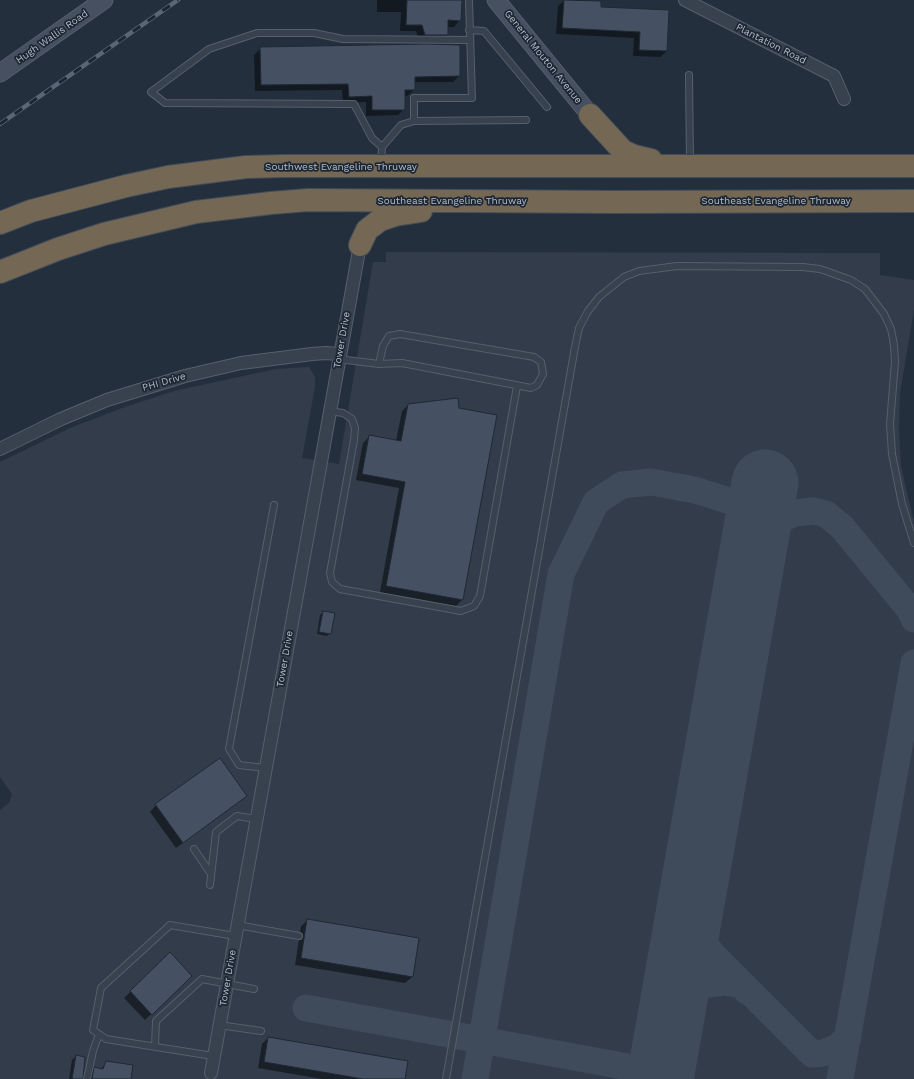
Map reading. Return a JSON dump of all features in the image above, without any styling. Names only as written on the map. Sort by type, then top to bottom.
[{"type":"highway","points":[[590,115],[623,151],[644,160],[690,165],[914,166]]},
{"type":"highway","points":[[574,166],[593,158],[601,144],[599,133],[590,115]]},
{"type":"highway","points":[[360,245],[362,183],[367,175],[395,162]]},
{"type":"highway","points":[[395,162],[387,187],[390,195],[399,200]]},
{"type":"highway","name":"Southwest Evangeline Thruway","points":[[0,223],[31,211],[81,197],[126,186],[215,170],[395,162],[574,166],[690,165]]},
{"type":"highway","name":"Southeast Evangeline Thruway","points":[[0,272],[52,251],[104,234],[196,212],[271,203],[361,200],[914,201]]},
{"type":"highway","points":[[360,245],[370,227],[385,218],[485,201]]},
{"type":"street","name":"Hugh Wallis Road","points":[[0,73],[104,0]]},
{"type":"street","name":"General Mouton Avenue","points":[[496,0],[590,115]]},
{"type":"street","name":"Plantation Road","points":[[685,0],[834,76],[844,100]]},
{"type":"street","points":[[892,201],[914,212]]},
{"type":"street","name":"Tower Drive","points":[[210,1076],[360,245]]},
{"type":"street","name":"PHI Drive","points":[[0,449],[61,418],[107,400],[185,376],[241,363],[312,354],[326,353],[339,357]]},
{"type":"lane","points":[[414,121],[414,98],[472,98],[469,0]]},
{"type":"lane","points":[[469,30],[484,31],[547,107]]},
{"type":"lane","points":[[395,162],[372,138],[354,104],[165,103],[151,92],[209,49],[257,33],[314,33],[343,39],[470,40]]},
{"type":"lane","points":[[689,76],[690,165]]},
{"type":"lane","points":[[395,162],[401,125],[414,121],[526,120]]},
{"type":"lane","points":[[446,1079],[574,347],[579,328],[588,311],[599,297],[624,277],[638,271],[677,266],[809,268],[836,273],[852,280],[865,289],[884,314],[890,328],[894,345],[895,362],[890,424],[892,454],[902,504],[914,543]]},
{"type":"lane","points":[[339,357],[379,364],[402,363],[531,388],[537,385],[543,374],[541,362],[534,357],[400,334],[390,336],[383,346],[379,364]]},
{"type":"lane","points":[[329,411],[343,413],[352,419],[355,428],[330,572],[332,582],[340,589],[461,610],[474,606],[480,596],[517,386]]},
{"type":"lane","points":[[265,768],[239,766],[229,750],[274,505]]},
{"type":"lane","points":[[210,885],[216,832],[237,816],[256,819]]},
{"type":"lane","points":[[194,849],[211,874]]},
{"type":"lane","points":[[214,1056],[106,1038],[99,1034],[94,1030],[101,988],[170,924],[299,936]]},
{"type":"lane","points":[[155,1046],[156,1021],[202,979],[254,989]]},
{"type":"lane","points":[[219,1025],[261,1031]]},
{"type":"lane","points":[[87,1079],[93,1051],[99,1034]]},
{"type":"shaded area","points":[[386,252],[880,253],[880,275],[914,280],[914,310],[900,393],[899,430],[901,466],[914,522],[914,1079],[0,1079],[0,810],[9,803],[12,794],[0,777],[0,462],[70,428],[125,407],[174,391],[276,369],[309,367],[315,377],[315,387],[302,458],[339,464],[373,262],[386,262]]},
{"type":"building","points":[[407,0],[462,0],[461,21],[448,20],[448,35],[425,35],[422,25],[406,25]]},
{"type":"building","points":[[564,0],[601,1],[601,7],[669,10],[667,51],[639,50],[640,32],[562,28]]},
{"type":"building","points":[[427,44],[460,45],[460,76],[415,77],[415,90],[405,90],[405,110],[372,110],[372,96],[349,97],[348,84],[261,85],[260,47]]},
{"type":"building","points":[[458,398],[459,408],[497,415],[463,600],[386,586],[405,482],[362,474],[369,435],[401,441],[408,404]]},
{"type":"building","points":[[323,611],[335,613],[331,634],[319,632]]},
{"type":"building","points":[[220,758],[247,796],[183,843],[155,804]]},
{"type":"building","points":[[307,919],[419,938],[413,977],[301,958]]},
{"type":"building","points":[[170,952],[192,976],[152,1015],[130,991]]},
{"type":"building","points":[[268,1037],[408,1061],[405,1079],[363,1079],[264,1062]]},
{"type":"building","points":[[76,1055],[85,1057],[83,1079],[72,1079]]},
{"type":"building","points":[[106,1061],[133,1065],[131,1079],[92,1079],[94,1067],[103,1069]]},
{"type":"taxiway","points":[[475,1079],[561,574],[596,502],[622,485],[651,482],[695,490],[736,503],[757,531],[794,513],[814,511],[826,514],[842,527],[910,610],[914,619]]},
{"type":"taxiway","points":[[840,1079],[914,663]]},
{"type":"taxiway","points":[[692,900],[695,926],[699,935],[712,954],[812,1054],[823,1053],[838,1047],[848,1037]]},
{"type":"taxiway","points":[[672,1014],[683,997],[696,986],[725,982],[742,985],[747,991]]},
{"type":"taxiway","points":[[306,1008],[661,1073]]},
{"type":"runway","points":[[660,1079],[765,483]]},
{"type":"railway","points":[[0,124],[178,0]]}]
